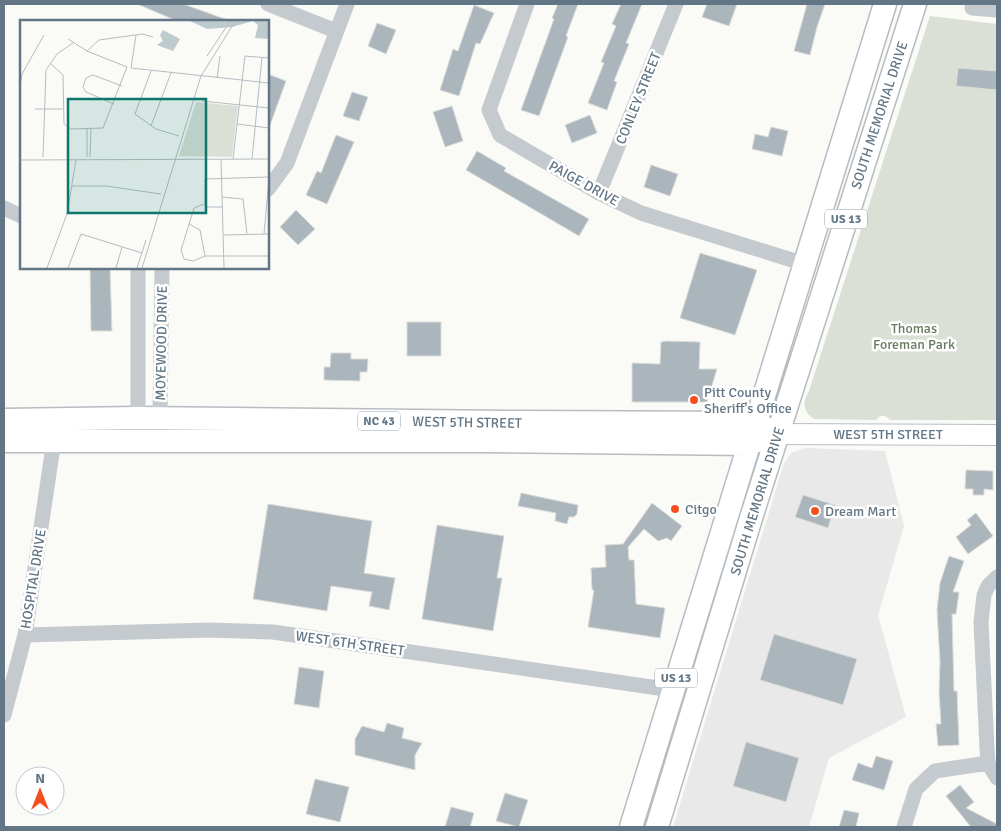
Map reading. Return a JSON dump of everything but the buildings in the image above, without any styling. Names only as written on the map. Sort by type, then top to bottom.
[{"type":"main road","name":"SOUTH MEMORIAL DRIVE","points":[[631,827],[885,4]]},
{"type":"main road","name":"SOUTH MEMORIAL DRIVE","points":[[657,827],[778,434],[915,4]]},
{"type":"main road","name":"WEST 5TH STREET","points":[[149,418],[508,422],[752,434]]},
{"type":"main road","points":[[4,427],[23,432],[150,431],[158,426],[149,418]]},
{"type":"main road","name":"WEST 5TH STREET","points":[[4,427],[54,440],[477,441],[752,434],[997,435]]},
{"type":"street","points":[[268,4],[336,31]]},
{"type":"street","points":[[269,187],[287,163],[347,4]]},
{"type":"street","name":"PAIGE DRIVE","points":[[527,4],[489,110],[500,135],[599,193],[641,214],[805,264]]},
{"type":"street","name":"CONLEY STREET","points":[[599,193],[676,4]]},
{"type":"street","points":[[972,8],[997,10]]},
{"type":"street","points":[[4,208],[20,216]]},
{"type":"street","name":"MOYEWOOD DRIVE","points":[[138,269],[149,418]]},
{"type":"street","name":"MOYEWOOD DRIVE","points":[[149,418],[162,269]]},
{"type":"street","name":"HOSPITAL DRIVE","points":[[4,715],[25,635],[54,440]]},
{"type":"street","points":[[997,577],[988,586],[984,595],[981,622],[988,763],[997,778]]},
{"type":"street","name":"WEST 6TH STREET","points":[[25,635],[210,630],[273,632],[672,690]]},
{"type":"street","points":[[904,827],[916,789],[935,771],[988,763]]},
{"type":"shaded area","points":[[805,448],[885,451],[904,526],[878,615],[906,717],[829,758],[809,827],[673,827],[784,463],[791,453]]},
{"type":"green space","name":"Thomas Foreman Park","points":[[930,16],[997,24],[997,420],[891,420],[885,416],[880,416],[876,420],[814,419],[806,410],[805,399]]},
{"type":"place","name":"Pitt County Sheriff's Office","points":[[694,400]]},
{"type":"place","name":"Citgo","points":[[675,509]]},
{"type":"place","name":"Dream Mart","points":[[815,511]]}]
